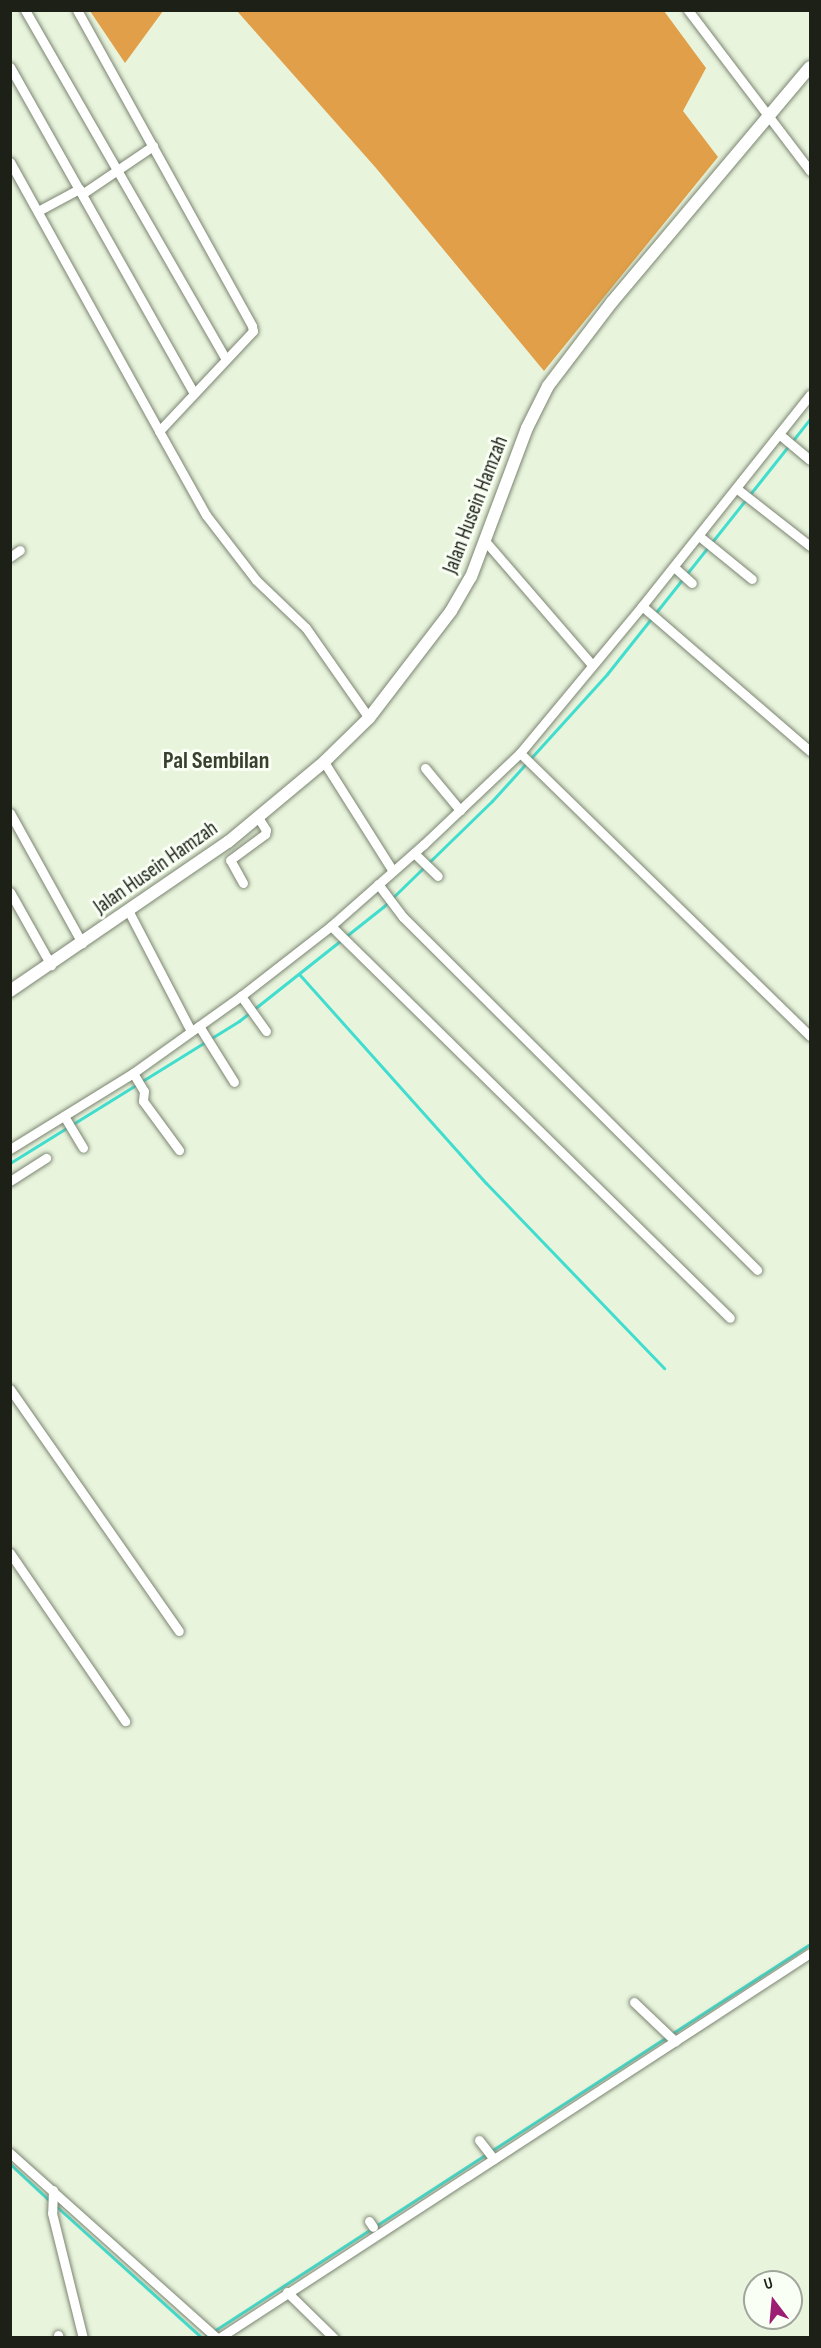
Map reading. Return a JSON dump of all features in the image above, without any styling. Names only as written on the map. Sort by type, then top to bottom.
[{"type":"street","points":[[25,10],[226,358]]},
{"type":"street","points":[[77,10],[253,331],[159,431]]},
{"type":"street","points":[[688,10],[810,171]]},
{"type":"street","points":[[10,67],[194,393]]},
{"type":"street","name":"Jalan Husein Hamzah","points":[[10,992],[129,912],[258,817],[324,762],[369,718],[451,611],[471,577],[486,542],[526,428],[548,386],[612,302],[809,71]]},
{"type":"street","points":[[38,211],[81,191],[153,146]]},
{"type":"street","points":[[10,162],[207,515],[256,580],[306,628],[369,718]]},
{"type":"street","points":[[10,1149],[65,1119],[135,1076],[197,1029],[243,998],[332,927],[521,753],[592,665],[676,569],[781,436],[810,395]]},
{"type":"street","points":[[781,436],[810,460]]},
{"type":"street","points":[[739,490],[810,546]]},
{"type":"street","points":[[700,537],[752,579]]},
{"type":"street","points":[[486,542],[592,665]]},
{"type":"street","points":[[10,557],[20,550]]},
{"type":"street","points":[[676,569],[692,583]]},
{"type":"street","points":[[642,607],[810,751]]},
{"type":"street","points":[[521,753],[810,1036]]},
{"type":"street","points":[[324,762],[393,871]]},
{"type":"street","points":[[425,768],[460,810]]},
{"type":"street","points":[[10,813],[82,943]]},
{"type":"street","points":[[243,884],[230,860],[265,834],[266,830],[258,817]]},
{"type":"street","points":[[414,853],[438,876]]},
{"type":"street","points":[[379,885],[393,905],[757,1270]]},
{"type":"street","points":[[10,892],[51,965]]},
{"type":"street","points":[[129,912],[197,1029],[212,1046],[234,1082]]},
{"type":"street","points":[[332,927],[730,1318]]},
{"type":"street","points":[[243,998],[266,1031]]},
{"type":"street","points":[[135,1076],[144,1091],[143,1101],[179,1150]]},
{"type":"street","points":[[65,1119],[83,1148]]},
{"type":"street","points":[[10,1181],[46,1158]]},
{"type":"street","points":[[10,1389],[179,1631]]},
{"type":"street","points":[[10,1553],[126,1721]]},
{"type":"street","points":[[10,2153],[217,2337],[493,2157],[668,2035],[810,1953]]},
{"type":"street","points":[[634,2002],[668,2035]]},
{"type":"street","points":[[481,2143],[493,2157]]},
{"type":"street","points":[[53,2191],[52,2213],[83,2337]]},
{"type":"street","points":[[287,2292],[334,2337]]},
{"type":"shaded area","points":[[90,11],[163,11],[125,63]]},
{"type":"shaded area","points":[[237,11],[664,11],[706,68],[683,111],[718,157],[544,371],[376,168]]},
{"type":"waterway","points":[[10,1163],[239,1021],[383,907],[492,801],[607,674],[810,419]]},
{"type":"waterway","points":[[299,974],[486,1183],[664,1368]]},
{"type":"waterway","points":[[203,2338],[810,1944]]},
{"type":"waterway","points":[[10,2164],[51,2202]]},
{"type":"waterway","points":[[56,2206],[202,2338]]},
{"type":"district","name":"Pal Sembilan","points":[[216,761]]}]
